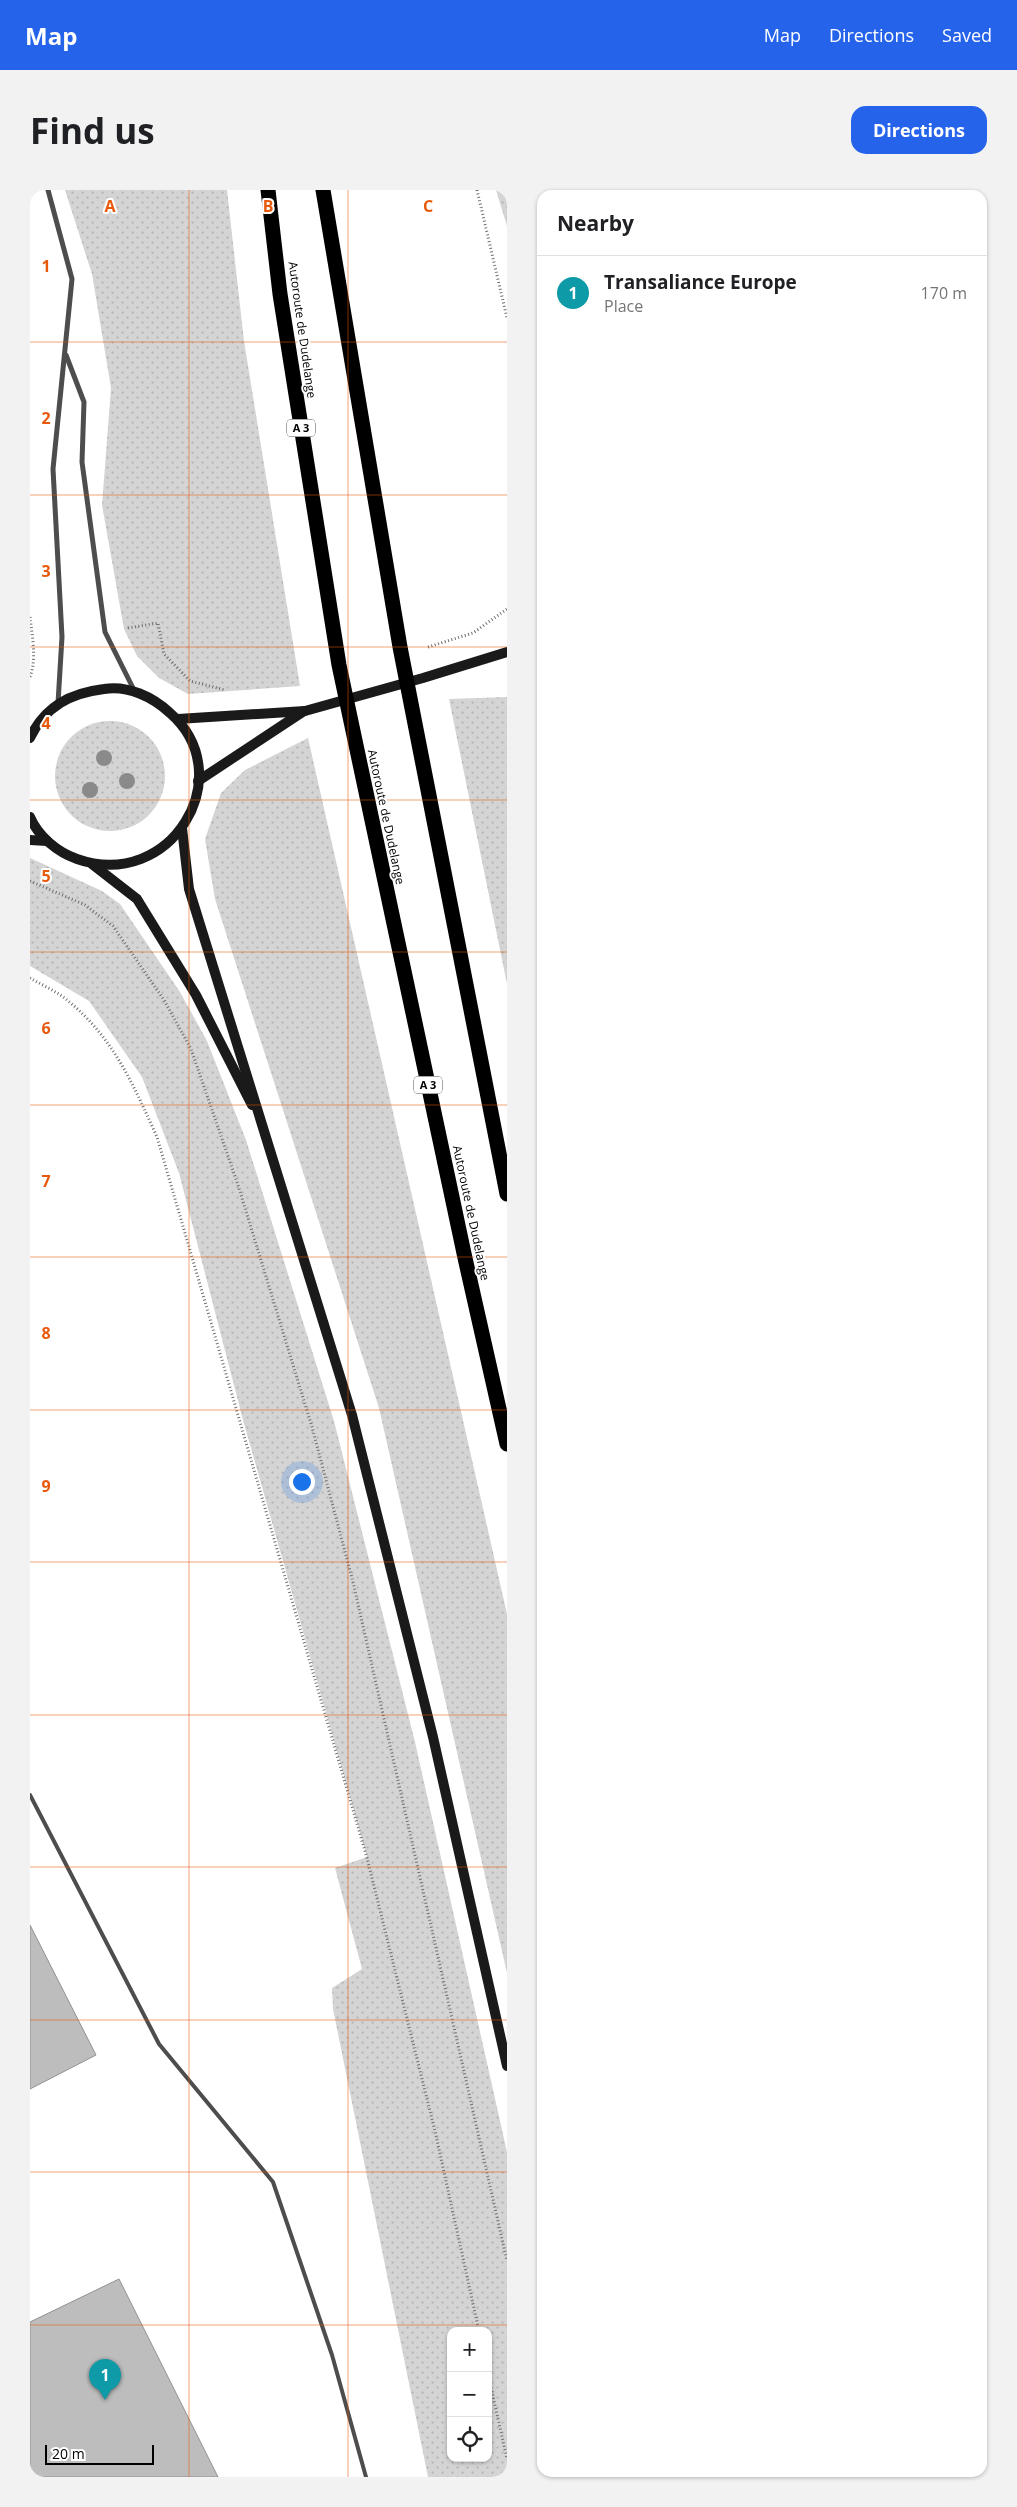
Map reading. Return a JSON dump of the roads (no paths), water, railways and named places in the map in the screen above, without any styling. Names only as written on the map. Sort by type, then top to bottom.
[{"type":"highway","name":"Autoroute de Dudelange","points":[[268,190],[280,294],[339,665],[463,1248],[507,1444]]},
{"type":"highway","points":[[323,190],[400,646],[507,1194]]},
{"type":"main road","points":[[178,719],[304,711],[423,678],[507,652]]},
{"type":"main road","points":[[30,738],[36,725],[58,704],[82,692],[109,688],[135,692],[158,702],[178,719],[189,738],[194,752],[198,781],[194,805],[182,828],[165,847],[143,859],[118,866],[92,864],[68,856],[47,841],[30,817]]},
{"type":"main road","points":[[198,781],[304,711]]},
{"type":"main road","points":[[182,828],[189,890],[352,1414],[394,1576],[507,2066]]},
{"type":"main road","points":[[30,840],[47,841]]},
{"type":"main road","points":[[92,864],[137,898],[196,995],[266,1133]]},
{"type":"street","points":[[48,190],[72,279],[66,355],[53,469],[62,637],[58,704]]},
{"type":"street","points":[[66,355],[84,402],[82,462],[105,632],[135,692]]},
{"type":"lane","points":[[30,1794],[159,2044],[273,2182],[332,2355],[366,2477]]},
{"type":"place","name":"Transaliance Europe","points":[[105,2400]]}]
